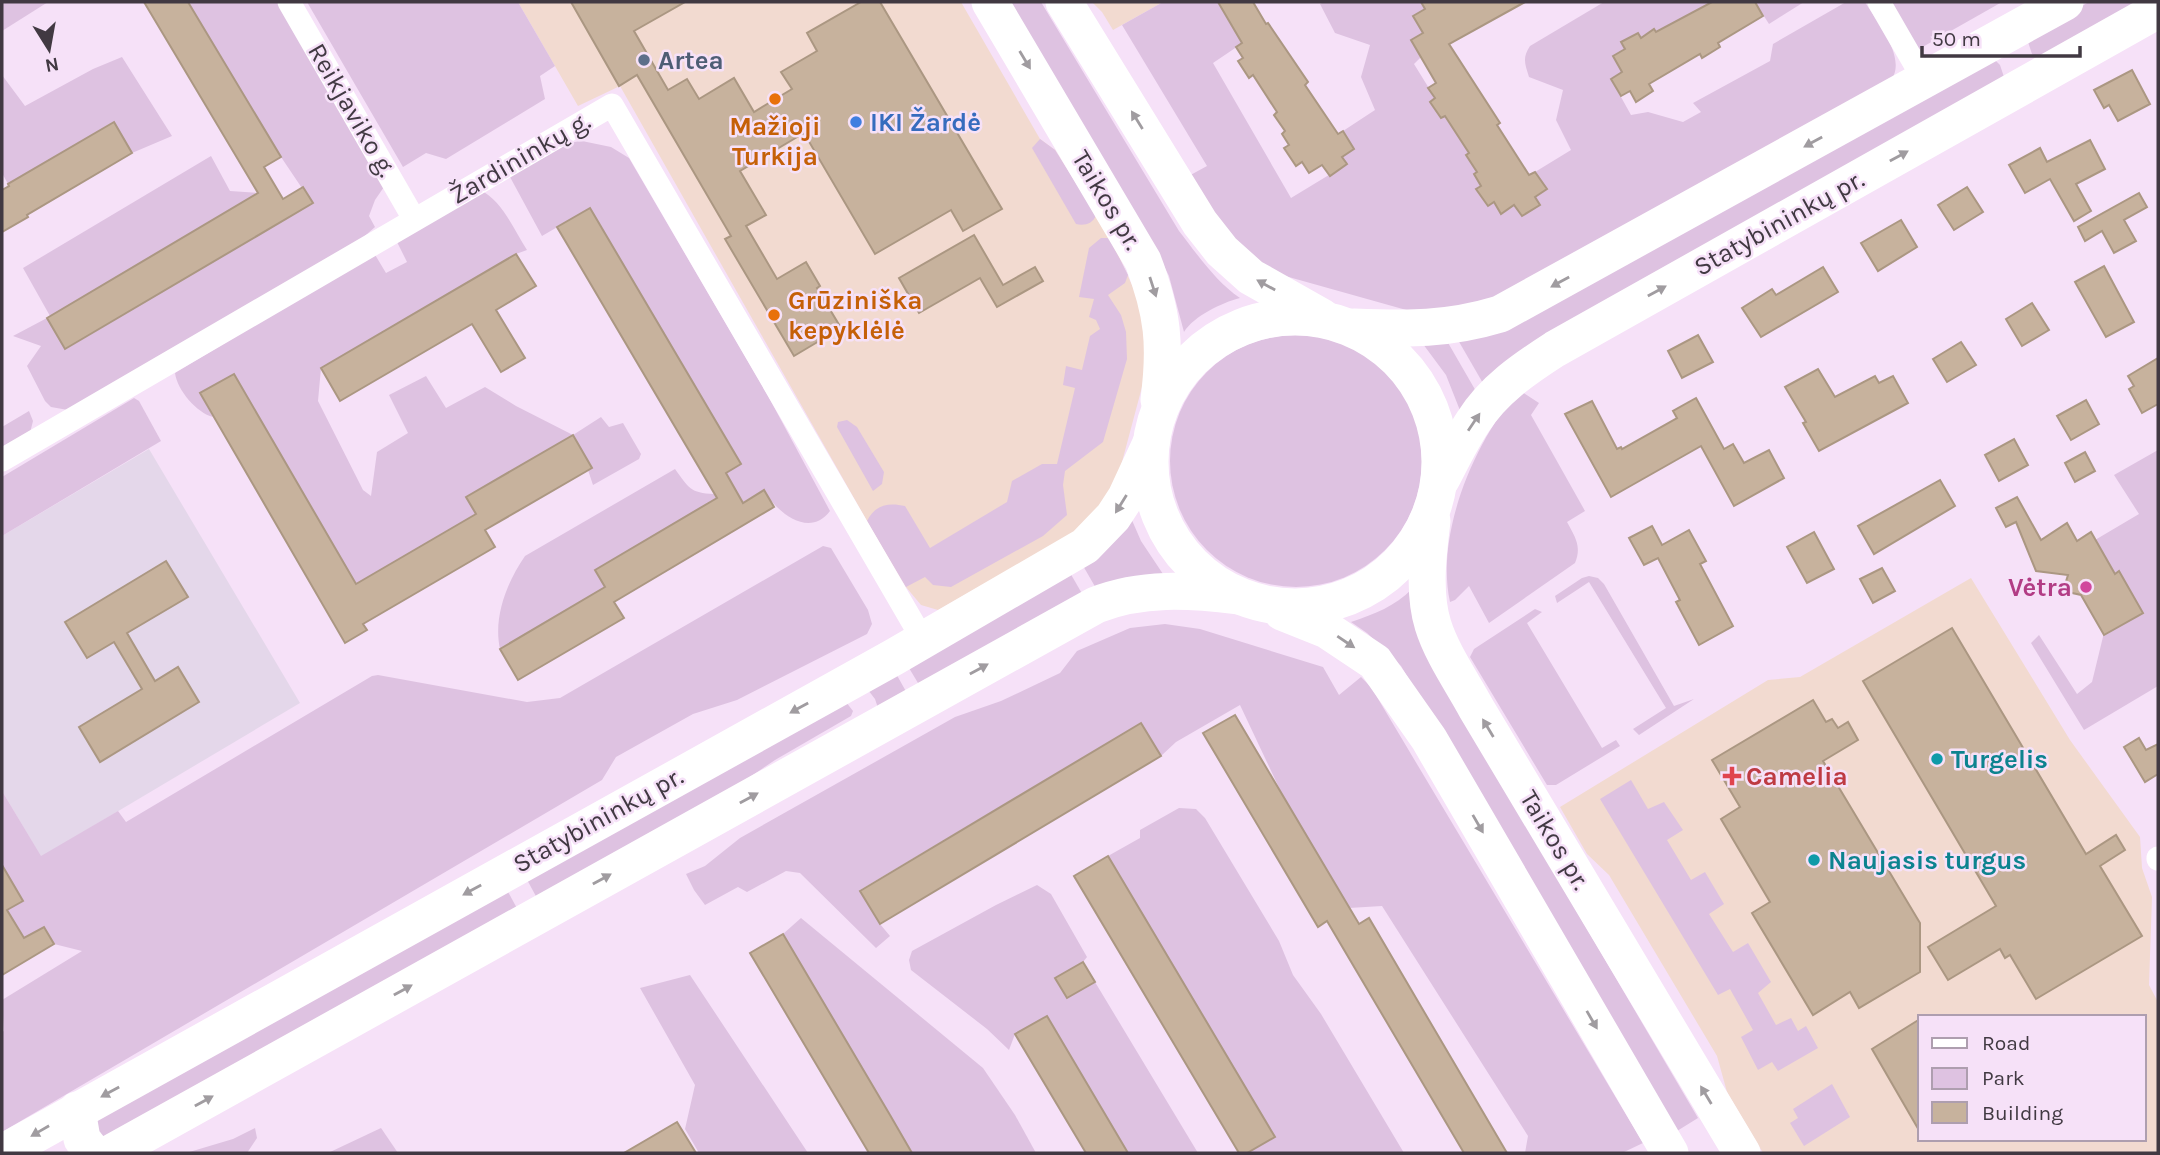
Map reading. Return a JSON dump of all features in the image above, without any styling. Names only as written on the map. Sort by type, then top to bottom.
[{"type":"main road","name":"Taikos pr.","points":[[990,2],[1143,261],[1154,289],[1162,319],[1164,357],[1154,430]]},
{"type":"main road","points":[[1064,2],[1200,223],[1222,251],[1251,277],[1339,323]]},
{"type":"main road","name":"Statybininkų pr.","points":[[2,1153],[923,640],[1085,546],[1113,517],[1126,497],[1167,393],[1182,370],[1200,351],[1222,336],[1246,324],[1272,318],[1298,316],[1339,323],[1445,328],[1500,314],[2065,2]]},
{"type":"main road","name":"Statybininkų pr.","points":[[111,1153],[1072,617],[1116,597],[1140,592],[1189,590],[1287,607],[1314,606],[1365,590],[1388,574],[1407,555],[1423,533],[1437,494],[1474,421],[1508,382],[1555,349],[2158,9]]},
{"type":"main road","points":[[2003,37],[2012,66],[2028,82]]},
{"type":"main road","name":"Taikos pr.","points":[[1339,323],[1387,349],[1415,378],[1428,401],[1437,427],[1441,454],[1428,560],[1429,589],[1433,624],[1449,659],[1742,1153]]},
{"type":"main road","points":[[1154,430],[1150,470],[1154,496],[1162,522],[1176,545],[1193,566],[1214,583],[1250,600],[1328,629],[1375,662],[1429,739],[1670,1153]]},
{"type":"main road","points":[[833,690],[848,693],[863,707],[865,718],[859,735]]},
{"type":"main road","points":[[77,1110],[82,1139],[93,1153]]},
{"type":"street","name":"Reikjaviko g.","points":[[289,2],[414,219]]},
{"type":"street","points":[[1879,2],[1924,80]]},
{"type":"street","name":"Žardininkų g.","points":[[2,460],[612,105],[923,640]]},
{"type":"shaded area","points":[[518,2],[961,2],[1040,139],[1055,150],[1116,250],[1142,307],[1147,358],[1142,387],[1118,477],[1088,525],[938,610],[921,605],[906,587],[867,521],[620,86],[578,106]]},
{"type":"shaded area","points":[[1092,2],[1163,2],[1113,30]]},
{"type":"shaded area","points":[[149,449],[300,703],[41,857],[2,791],[2,536]]},
{"type":"shaded area","points":[[1971,578],[2070,740],[2140,837],[2142,868],[2152,897],[2149,985],[2158,1002],[2158,1153],[1763,1153],[1727,1092],[1717,1056],[1609,875],[1587,854],[1560,807],[1768,680],[1800,677]]},
{"type":"green space","points":[[2,2],[48,2],[2,31]]},
{"type":"green space","points":[[188,2],[278,2],[386,184],[375,200],[369,216],[375,227],[358,242],[68,410],[51,407],[45,401],[27,366],[41,346],[13,336],[47,318],[66,349],[312,203],[281,157]]},
{"type":"green space","points":[[307,2],[518,2],[555,66],[540,76],[545,99],[446,159],[426,153],[403,167]]},
{"type":"green space","points":[[1009,2],[1041,2],[1179,231],[1215,276],[1240,298],[1209,311],[1184,332],[1169,276],[1153,244]]},
{"type":"green space","points":[[1163,2],[1218,2],[1228,18],[1237,14],[1253,36],[1213,63],[1291,198],[1347,164],[1342,156],[1354,149],[1343,131],[1375,110],[1361,77],[1370,45],[1335,33],[1320,4],[1324,2],[1424,2],[1422,4],[1425,9],[1413,17],[1423,33],[1421,57],[1414,64],[1435,98],[1430,102],[1441,118],[1445,116],[1462,142],[1465,141],[1477,172],[1474,174],[1481,186],[1477,189],[1488,206],[1494,202],[1501,213],[1514,205],[1522,216],[1539,205],[1535,197],[1546,189],[1535,172],[1571,150],[1556,120],[1563,90],[1529,77],[1525,65],[1526,54],[1530,46],[1604,2],[1710,3],[1656,32],[1654,30],[1641,38],[1638,33],[1621,42],[1625,49],[1613,56],[1622,72],[1611,79],[1631,115],[1648,112],[1683,122],[1701,112],[1693,103],[1770,61],[1773,44],[1846,2],[1865,2],[1893,50],[1895,70],[1892,79],[1501,299],[1417,313],[1278,274],[1246,257],[1185,178],[1207,166],[1122,25]]},
{"type":"green space","points":[[1755,2],[1804,2],[1769,24]]},
{"type":"green space","points":[[1890,2],[2002,2],[1919,49]]},
{"type":"green space","points":[[2089,2],[2147,2],[2037,57],[2032,54],[2028,42],[2035,32]]},
{"type":"green space","points":[[122,57],[172,136],[132,153],[113,122],[8,184],[2,173],[2,75],[25,106],[93,69]]},
{"type":"green space","points":[[1994,59],[2000,65],[2004,77],[1484,385],[1458,340]]},
{"type":"green space","points":[[1040,139],[1055,150],[1096,215],[1090,222],[1076,224],[1032,148]]},
{"type":"green space","points":[[582,141],[611,147],[629,158],[767,394],[830,511],[822,519],[803,523],[794,519],[777,507],[764,491],[743,503],[726,473],[741,464],[590,208],[542,236],[510,177],[567,143]]},
{"type":"green space","points":[[211,156],[230,191],[258,193],[50,316],[23,268]]},
{"type":"green space","points":[[480,190],[501,208],[527,250],[321,368],[318,401],[363,490],[371,496],[377,452],[408,433],[389,395],[426,376],[446,408],[485,387],[573,435],[601,417],[609,427],[623,423],[641,454],[639,459],[593,485],[588,470],[466,497],[476,514],[356,584],[234,374],[200,393],[213,417],[189,400],[175,373],[374,253],[386,273],[407,262],[396,240]]},
{"type":"green space","points":[[1101,238],[1109,238],[1128,275],[1125,283],[1108,295],[1121,315],[1126,332],[1127,359],[1103,442],[1065,471],[1063,485],[1067,515],[1043,536],[951,587],[933,585],[925,577],[906,587],[867,521],[874,511],[893,504],[905,506],[930,548],[1007,502],[1012,481],[1042,464],[1057,464],[1075,388],[1063,385],[1066,366],[1082,370],[1090,336],[1100,329],[1096,320],[1089,317],[1094,299],[1079,297],[1089,248]]},
{"type":"green space","points":[[1284,335],[1308,335],[1333,340],[1356,350],[1376,363],[1394,381],[1417,424],[1422,461],[1420,486],[1413,509],[1394,541],[1376,559],[1333,582],[1308,587],[1284,587],[1259,582],[1236,572],[1216,559],[1198,541],[1175,498],[1170,473],[1170,449],[1175,424],[1185,401],[1198,381],[1216,363],[1259,340]]},
{"type":"green space","points":[[1447,341],[1477,393],[1461,413],[1446,375],[1423,344]]},
{"type":"green space","points":[[1519,390],[1539,403],[1531,415],[1585,511],[1567,522],[1578,547],[1575,563],[1489,623],[1469,586],[1450,602],[1448,547],[1462,489],[1474,461],[1503,411]]},
{"type":"green space","points":[[134,398],[139,401],[161,441],[2,536],[2,477]]},
{"type":"green space","points":[[29,411],[33,421],[30,433],[2,449],[2,427]]},
{"type":"green space","points":[[847,420],[857,427],[884,472],[882,484],[873,491],[837,427],[838,422]]},
{"type":"green space","points":[[2158,450],[2158,686],[2084,730],[2031,643],[2039,635],[2077,694],[2092,682],[2119,571],[2115,574],[2095,540],[2139,514],[2114,475]]},
{"type":"green space","points":[[675,469],[691,488],[714,494],[717,498],[595,570],[605,587],[500,649],[498,625],[503,600],[525,556]]},
{"type":"green space","points":[[1131,518],[1141,541],[1163,574],[1097,590],[1082,564]]},
{"type":"green space","points":[[823,546],[831,548],[868,610],[872,624],[867,634],[737,700],[693,714],[616,757],[602,780],[2,1132],[2,1000],[82,951],[54,944],[44,927],[24,938],[7,910],[23,900],[2,865],[2,791],[41,856],[118,811],[126,822],[372,676],[527,702],[560,698]]},
{"type":"green space","points":[[1069,571],[1084,597],[921,688],[906,663]]},
{"type":"green space","points":[[1589,576],[1598,578],[1604,584],[1674,706],[1694,699],[1639,735],[1633,729],[1666,708],[1589,582],[1557,603],[1555,596]]},
{"type":"green space","points":[[1412,589],[1429,660],[1698,1118],[1677,1131],[1401,666],[1367,633],[1351,622],[1384,609]]},
{"type":"green space","points":[[1535,609],[1542,612],[1527,623],[1602,748],[1616,740],[1620,746],[1556,785],[1547,785],[1470,657],[1474,649]]},
{"type":"green space","points":[[1165,624],[1200,629],[1323,667],[1339,695],[1361,677],[1371,687],[1643,1143],[1622,1153],[1525,1153],[1528,1136],[1382,906],[1349,908],[1282,794],[1240,705],[1176,742],[1161,756],[1141,723],[860,890],[890,936],[876,948],[800,873],[786,871],[747,892],[738,887],[705,905],[694,890],[686,874],[705,866],[740,838],[955,717],[1001,701],[1060,673],[1077,651],[1130,628]]},
{"type":"green space","points":[[894,670],[908,695],[879,711],[875,699],[865,686]]},
{"type":"green space","points":[[846,702],[853,711],[851,716],[775,760],[702,809],[538,900],[525,876]]},
{"type":"green space","points":[[1631,780],[1648,809],[1664,802],[1683,830],[1667,840],[1691,880],[1705,872],[1724,904],[1709,914],[1733,952],[1748,943],[1771,982],[1758,993],[1776,1025],[1791,1018],[1798,1031],[1806,1026],[1818,1048],[1778,1071],[1772,1062],[1758,1070],[1741,1037],[1753,1030],[1730,989],[1718,995],[1600,799]]},
{"type":"green space","points":[[1179,808],[1196,809],[1205,818],[1279,941],[1293,975],[1321,1014],[1404,1153],[1247,1153],[1274,1137],[1108,856],[1140,838],[1140,830]]},
{"type":"green space","points":[[1037,885],[1051,894],[1087,957],[1055,979],[1067,998],[1095,982],[1198,1153],[1128,1153],[1047,1016],[1015,1034],[1009,1050],[987,1029],[911,970],[909,960],[912,951]]},
{"type":"green space","points":[[506,888],[519,912],[104,1142],[92,1120]]},
{"type":"green space","points":[[801,918],[983,1068],[1015,1115],[1036,1153],[912,1153],[783,934]]},
{"type":"green space","points":[[690,975],[808,1153],[699,1153],[685,1129],[695,1085],[640,988]]},
{"type":"green space","points":[[1832,1084],[1850,1117],[1804,1146],[1790,1123],[1798,1118],[1793,1109]]},
{"type":"green space","points":[[255,1128],[257,1138],[247,1153],[186,1153],[233,1139]]},
{"type":"green space","points":[[381,1128],[398,1153],[328,1153]]},
{"type":"building","points":[[144,2],[188,2],[281,157],[264,167],[283,199],[303,187],[313,203],[65,349],[47,318],[258,193]]},
{"type":"building","name":"IKI Žardė","points":[[571,2],[685,2],[634,31],[668,90],[687,79],[699,99],[734,78],[754,112],[792,89],[781,72],[817,51],[807,33],[861,2],[880,2],[1002,209],[963,231],[951,210],[875,254],[804,133],[740,171],[766,215],[746,226],[777,279],[806,262],[820,286],[817,288],[841,328],[794,356],[725,239],[731,236],[637,75],[619,86]]},
{"type":"building","points":[[1218,2],[1253,2],[1308,82],[1305,85],[1338,134],[1343,131],[1354,149],[1342,157],[1347,164],[1330,176],[1322,165],[1309,173],[1302,162],[1296,166],[1284,148],[1289,145],[1282,134],[1285,131],[1274,115],[1277,112],[1253,75],[1249,78],[1238,61],[1243,58],[1236,47],[1242,43]]},
{"type":"building","points":[[1421,2],[1525,2],[1449,44],[1500,123],[1497,125],[1529,175],[1535,172],[1547,189],[1535,197],[1540,205],[1522,216],[1514,205],[1501,214],[1494,202],[1488,206],[1476,189],[1481,186],[1474,174],[1477,172],[1466,155],[1469,153],[1445,116],[1441,118],[1430,102],[1435,98],[1428,88],[1436,83],[1411,40],[1423,33],[1413,16],[1425,9]]},
{"type":"building","points":[[1712,2],[1755,2],[1763,16],[1718,43],[1720,47],[1702,58],[1700,54],[1649,84],[1653,91],[1636,102],[1630,91],[1621,96],[1611,79],[1622,72],[1613,56],[1625,49],[1621,42],[1638,33],[1641,38],[1654,29],[1656,32]]},
{"type":"building","points":[[2132,70],[2150,104],[2118,121],[2109,105],[2104,108],[2094,90]]},
{"type":"building","points":[[114,122],[132,153],[2,232],[2,190],[9,186],[8,184]]},
{"type":"building","points":[[2090,140],[2105,169],[2076,184],[2091,211],[2074,221],[2050,179],[2025,193],[2009,165],[2040,148],[2047,162]]},
{"type":"building","points":[[1967,187],[1983,212],[1954,230],[1938,205]]},
{"type":"building","points":[[2139,193],[2147,207],[2124,220],[2136,241],[2114,253],[2102,231],[2085,241],[2078,227]]},
{"type":"building","points":[[590,208],[741,464],[726,473],[743,503],[764,490],[774,507],[614,602],[624,618],[518,680],[500,649],[605,587],[595,570],[717,498],[557,227]]},
{"type":"building","points":[[1901,220],[1917,247],[1878,271],[1861,243]]},
{"type":"building","points":[[974,235],[1003,285],[1035,267],[1043,281],[997,307],[980,278],[919,313],[899,278]]},
{"type":"building","points":[[516,254],[536,286],[496,310],[525,358],[501,372],[472,324],[340,401],[321,368]]},
{"type":"building","points":[[2104,266],[2134,322],[2106,337],[2075,282]]},
{"type":"building","points":[[1823,267],[1838,292],[1761,337],[1742,308],[1772,289],[1776,295]]},
{"type":"building","points":[[2032,303],[2049,330],[2022,346],[2006,319]]},
{"type":"building","points":[[1698,335],[1713,362],[1682,378],[1668,351]]},
{"type":"building","points":[[1961,342],[1976,365],[1947,382],[1933,359]]},
{"type":"building","points":[[2158,358],[2158,404],[2142,413],[2129,389],[2134,386],[2128,376]]},
{"type":"building","points":[[1818,369],[1835,397],[1875,376],[1879,383],[1893,376],[1908,403],[1819,451],[1803,423],[1806,422],[1785,387]]},
{"type":"building","points":[[234,374],[356,584],[476,514],[466,497],[573,435],[592,468],[485,530],[495,547],[363,624],[367,630],[345,643],[200,393]]},
{"type":"building","points":[[1696,398],[1724,449],[1733,444],[1744,463],[1769,450],[1784,478],[1734,506],[1701,446],[1611,497],[1565,414],[1592,401],[1617,449],[1622,449],[1677,418],[1673,411]]},
{"type":"building","points":[[2086,400],[2099,424],[2071,440],[2057,416]]},
{"type":"building","points":[[2014,439],[2028,465],[1999,481],[1985,455]]},
{"type":"building","points":[[2085,452],[2095,471],[2075,482],[2065,463]]},
{"type":"building","points":[[1940,480],[1955,506],[1874,554],[1858,526]]},
{"type":"building","points":[[2017,497],[2041,540],[2067,523],[2077,541],[2091,532],[2115,574],[2119,571],[2143,613],[2104,635],[2081,595],[2063,591],[2068,575],[2036,571],[2016,522],[2006,527],[1996,508]]},
{"type":"building","points":[[1652,526],[1662,545],[1689,530],[1706,561],[1700,564],[1733,626],[1699,645],[1676,602],[1680,600],[1658,558],[1644,565],[1629,538]]},
{"type":"building","points":[[1814,532],[1834,569],[1807,583],[1787,547]]},
{"type":"building","points":[[166,561],[188,597],[127,633],[155,681],[178,667],[199,702],[100,762],[79,727],[142,689],[114,642],[87,658],[65,622]]},
{"type":"building","points":[[1882,568],[1895,591],[1873,603],[1860,579]]},
{"type":"building","name":"Turgelis","points":[[1952,628],[2086,854],[2116,835],[2125,850],[2100,866],[2142,936],[2036,999],[2010,955],[2005,958],[2000,949],[1948,980],[1928,947],[1996,906],[1863,681]]},
{"type":"building","name":"Naujasis turgus","points":[[1813,700],[1826,722],[1832,719],[1838,728],[1848,722],[1858,740],[1823,761],[1920,923],[1920,972],[1859,1008],[1850,992],[1813,1015],[1752,913],[1770,902],[1721,819],[1740,807],[1712,760]]},
{"type":"building","points":[[1235,715],[1359,924],[1369,918],[1507,1153],[1464,1153],[1327,921],[1318,927],[1203,733]]},
{"type":"building","points":[[1141,723],[1161,756],[880,924],[860,891]]},
{"type":"building","points":[[2139,738],[2146,750],[2158,744],[2158,774],[2145,782],[2124,747]]},
{"type":"building","points":[[1108,856],[1275,1137],[1247,1153],[1239,1153],[1074,876]]},
{"type":"building","points":[[2,865],[23,901],[7,910],[24,938],[44,927],[54,944],[2,975]]},
{"type":"building","points":[[783,934],[912,1153],[869,1153],[750,953]]},
{"type":"building","points":[[1083,962],[1095,982],[1067,998],[1055,978]]},
{"type":"building","points":[[1047,1016],[1128,1153],[1086,1153],[1015,1034]]},
{"type":"building","points":[[1918,1020],[1918,1129],[1872,1049]]},
{"type":"building","points":[[677,1122],[696,1153],[624,1153]]},
{"type":"place","name":"Artea","points":[[644,60]]},
{"type":"place","name":"Mažioji Turkija","points":[[775,99]]},
{"type":"place","name":"IKI Žardė","points":[[856,122]]},
{"type":"place","name":"Grūziniška kepyklėlė","points":[[774,315]]},
{"type":"place","name":"Vėtra","points":[[2086,587]]},
{"type":"place","name":"Turgelis","points":[[1937,759]]},
{"type":"place","name":"Camelia","points":[[1732,776]]},
{"type":"place","name":"Naujasis turgus","points":[[1814,860]]}]
